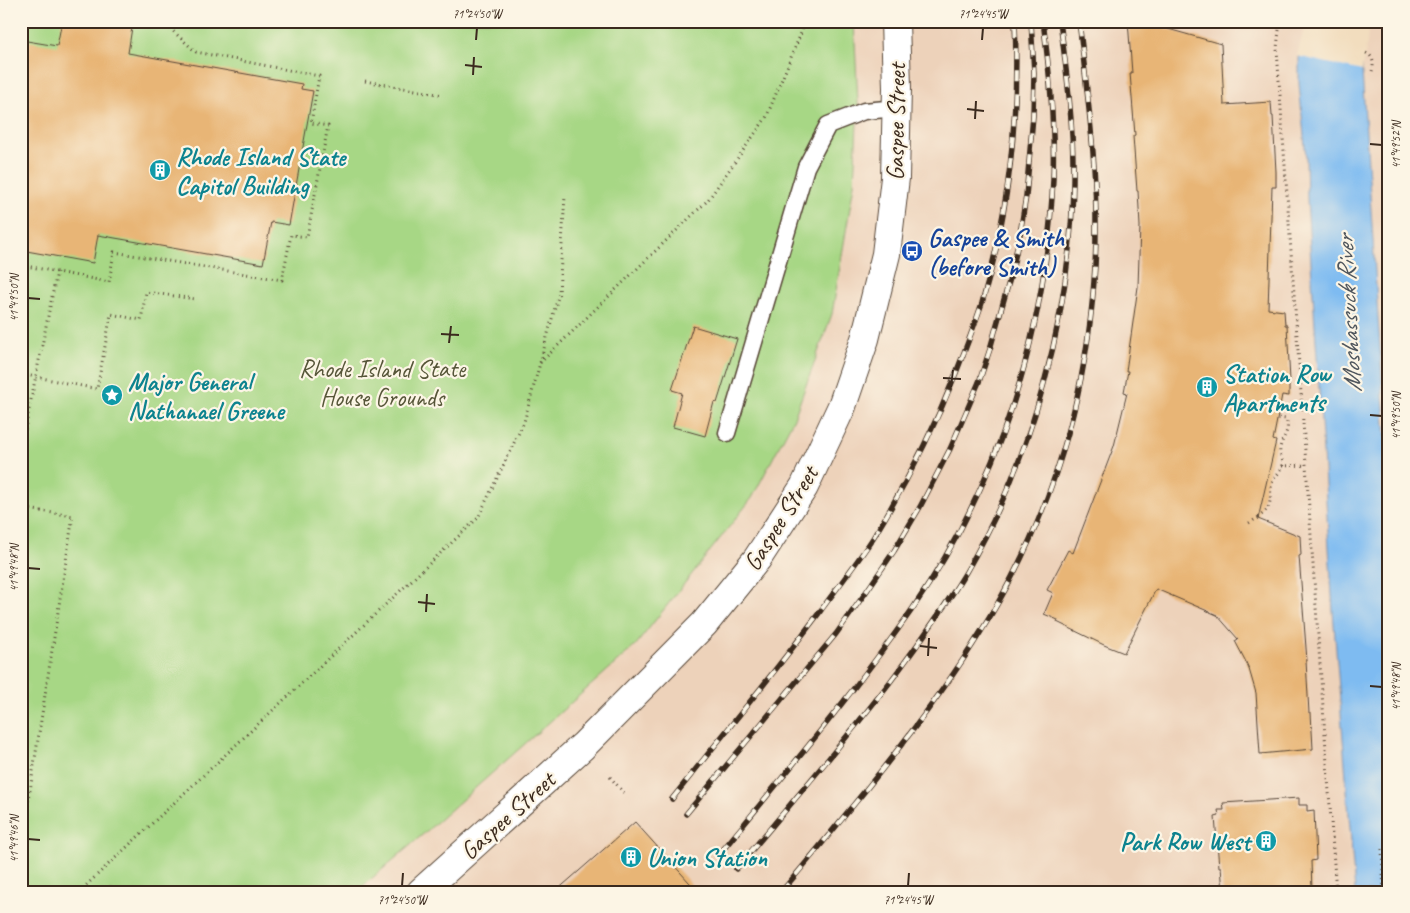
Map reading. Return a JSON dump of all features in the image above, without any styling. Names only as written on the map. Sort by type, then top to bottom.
[{"type":"main road","name":"Gaspee Street","points":[[421,892],[583,746],[704,624],[757,559],[804,487],[842,406],[864,339],[886,254],[895,178],[897,108],[895,21]]},
{"type":"lane","points":[[727,433],[806,167],[828,125],[864,111],[897,108]]},
{"type":"path","points":[[21,265],[109,282],[114,252],[282,280],[291,235],[307,238],[328,126],[311,123],[320,76],[196,52],[165,21]]},
{"type":"path","points":[[540,363],[708,200],[766,118],[806,21]]},
{"type":"path","points":[[1279,30],[1277,48],[1279,80],[1336,892]]},
{"type":"path","points":[[1366,53],[1372,57],[1373,66],[1371,74]]},
{"type":"path","points":[[365,81],[444,96]]},
{"type":"path","points":[[78,892],[478,518],[524,422],[559,293],[565,196]]},
{"type":"path","points":[[21,449],[57,272]]},
{"type":"path","points":[[21,374],[98,389],[111,314],[141,320],[146,292],[195,299]]},
{"type":"path","points":[[1249,523],[1267,509],[1270,503],[1273,480],[1281,471],[1280,449],[1287,431],[1288,422],[1286,419],[1277,418]]},
{"type":"path","points":[[1282,466],[1306,465]]},
{"type":"path","points":[[21,508],[73,516],[21,848]]},
{"type":"path","points":[[610,777],[626,794]]},
{"type":"path","points":[[1382,848],[1384,892]]},
{"type":"shaded area","points":[[21,21],[1389,21],[1389,892],[21,892]]},
{"type":"green space","name":"Rhode Island State House Grounds","points":[[21,21],[854,21],[858,103],[854,184],[832,314],[794,418],[752,498],[635,646],[356,892],[21,892]]},
{"type":"water","name":"Moshassuck River","points":[[1366,21],[1362,71],[1389,486],[1389,892],[1355,892],[1333,611],[1306,157],[1299,84],[1299,57]]},
{"type":"pier","points":[[1306,21],[1369,21],[1362,71],[1297,56]]},
{"type":"building","name":"Rhode Island State Capitol Building","points":[[62,21],[133,21],[128,53],[302,84],[301,89],[313,91],[289,225],[271,222],[263,264],[98,235],[93,263],[21,250],[21,40],[57,46]]},
{"type":"building","name":"Station Row Apartments","points":[[1128,21],[1140,21],[1221,44],[1224,105],[1271,102],[1276,187],[1272,187],[1268,309],[1284,311],[1285,325],[1287,325],[1290,381],[1289,396],[1282,395],[1273,440],[1276,441],[1258,519],[1300,536],[1301,555],[1299,556],[1313,749],[1260,754],[1256,693],[1249,669],[1235,641],[1238,639],[1217,615],[1156,589],[1124,653],[1104,645],[1044,614],[1053,593],[1047,590],[1068,550],[1073,553],[1114,446],[1127,393],[1124,392],[1138,287],[1140,226],[1133,136],[1135,135]]},
{"type":"building","points":[[693,326],[737,339],[717,403],[714,402],[705,436],[673,427],[682,393],[672,390]]},
{"type":"building","name":"Park Row West","points":[[1299,798],[1299,805],[1307,805],[1307,811],[1314,810],[1316,860],[1311,861],[1312,892],[1223,892],[1215,817],[1219,816],[1218,810],[1224,810],[1223,803]]},
{"type":"building","name":"Union Station","points":[[635,822],[698,892],[555,892]]},
{"type":"railway","points":[[672,799],[801,637],[867,548],[907,478],[938,416],[973,330],[982,303],[999,234],[1010,164],[1013,128],[1016,57],[1015,21]]},
{"type":"railway","points":[[686,814],[836,634],[894,551],[920,507],[950,449],[979,382],[990,349],[1012,271],[1020,234],[1026,196],[1033,116],[1034,73],[1031,21]]},
{"type":"railway","points":[[721,852],[842,703],[911,611],[942,562],[970,511],[993,458],[1013,405],[1028,350],[1040,294],[1049,237],[1053,179],[1053,120],[1043,21]]},
{"type":"railway","points":[[736,869],[853,729],[920,641],[966,572],[990,528],[1011,481],[1029,433],[1044,384],[1056,334],[1071,232],[1073,182],[1071,122],[1060,21]]},
{"type":"railway","points":[[781,892],[885,766],[944,688],[980,634],[1029,542],[1057,470],[1068,433],[1085,357],[1096,248],[1093,151],[1079,21]]},
{"type":"place","name":"Rhode Island State Capitol Building","points":[[160,170]]},
{"type":"place","name":"Gaspee & Smith (before Smith)","points":[[912,251]]},
{"type":"place","name":"Station Row Apartments","points":[[1207,387]]},
{"type":"place","name":"Major General Nathanael Greene","points":[[112,395]]},
{"type":"place","name":"Park Row West","points":[[1266,841]]},
{"type":"place","name":"Union Station","points":[[631,857]]}]
